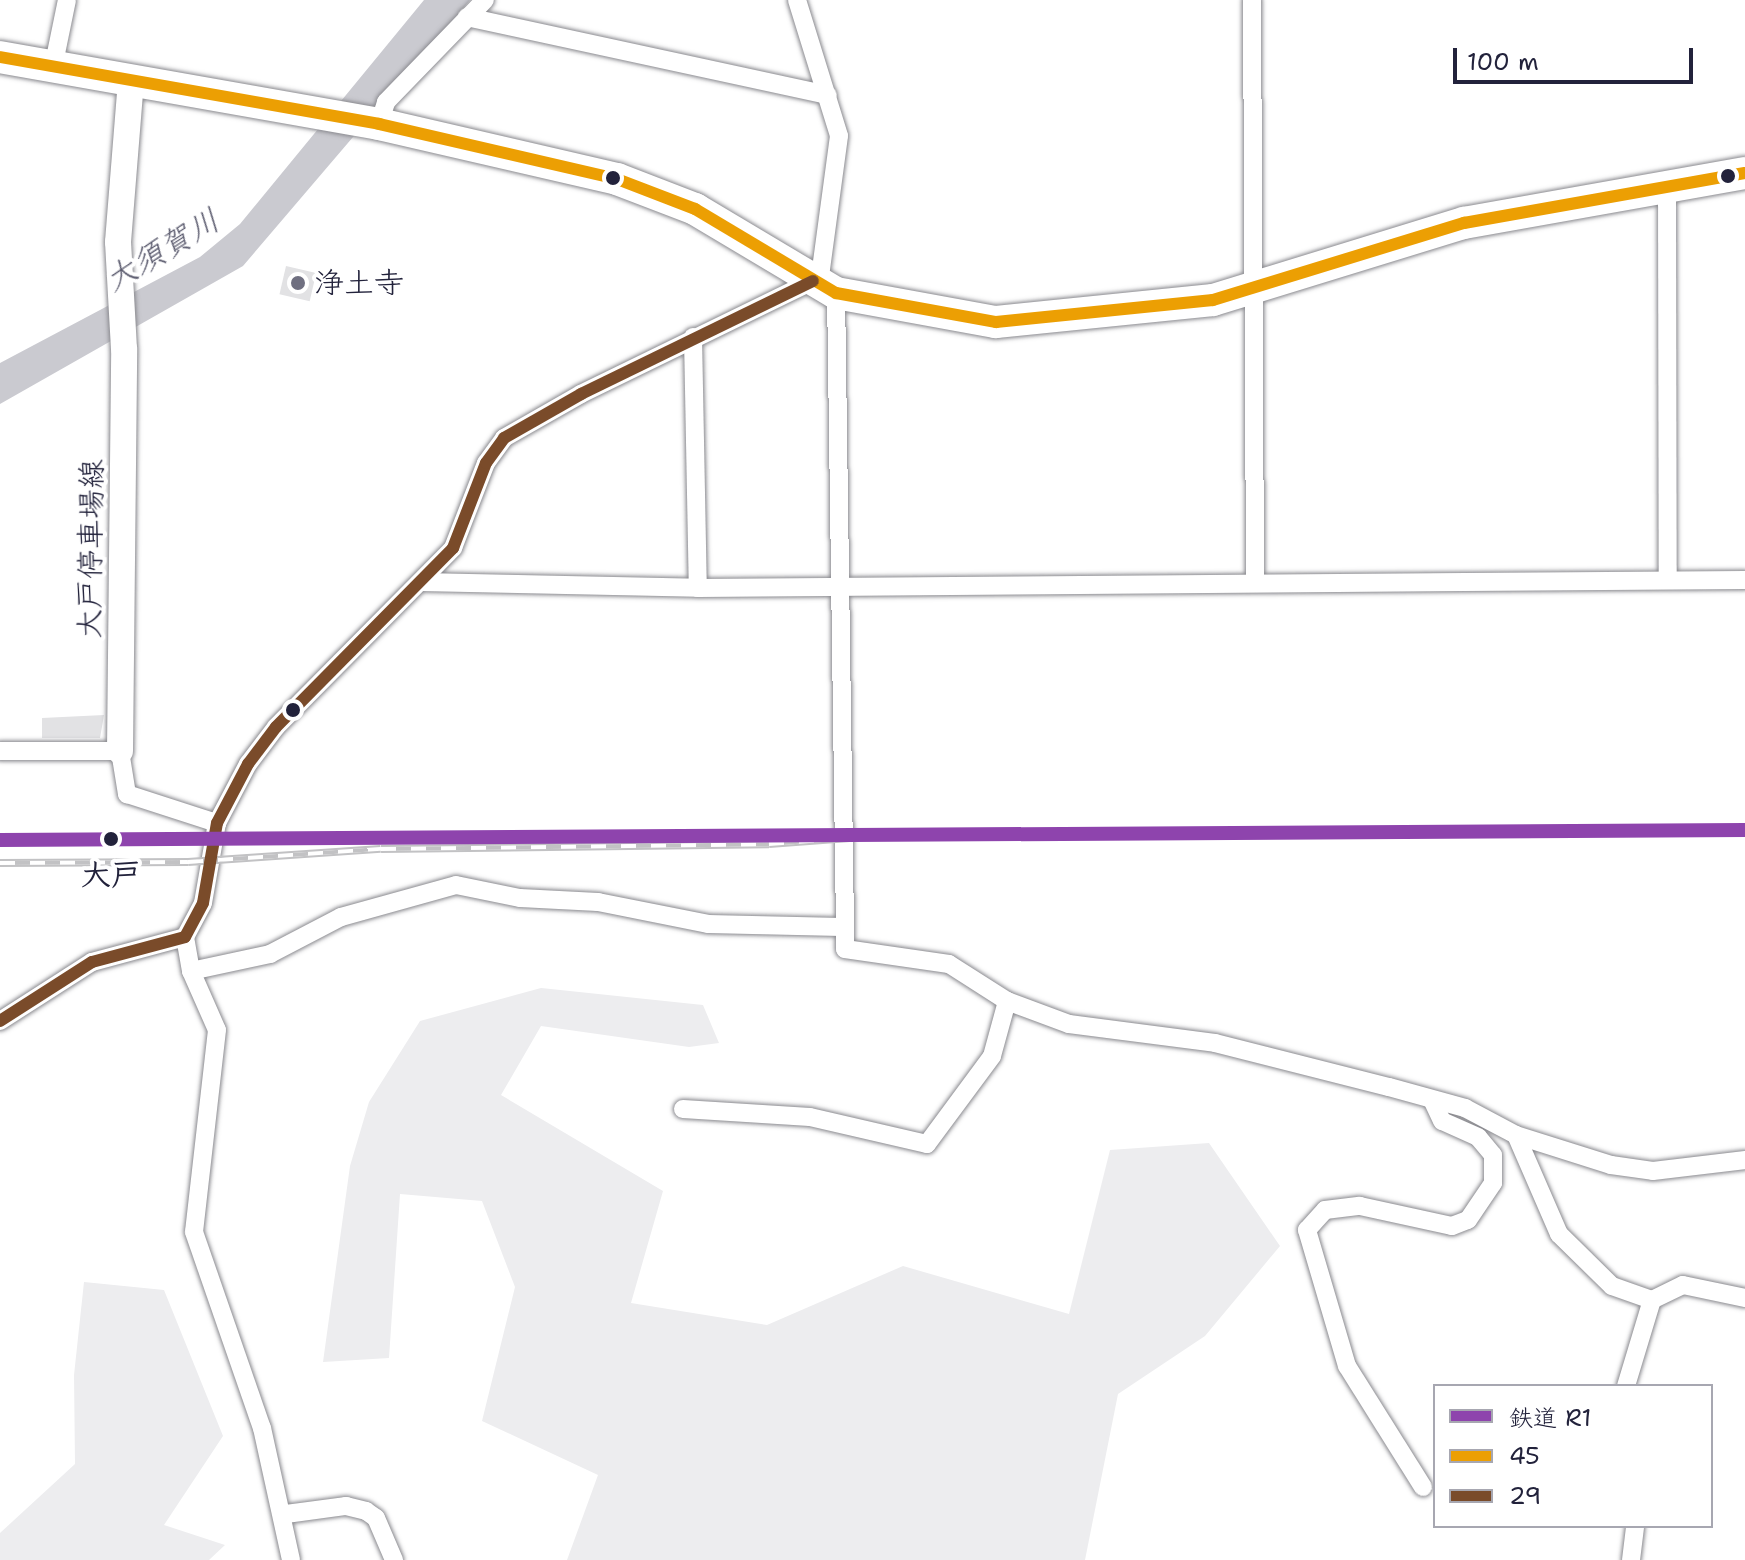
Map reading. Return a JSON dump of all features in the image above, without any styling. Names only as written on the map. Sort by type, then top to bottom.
[{"type":"highway","points":[[0,57],[374,123],[657,191],[823,286],[916,312],[1018,323],[1249,293],[1464,223],[1745,173]]},
{"type":"main road","name":"大戸停車場線","points":[[120,751],[124,349],[119,288],[131,82]]},
{"type":"street","points":[[53,68],[67,0]]},
{"type":"street","points":[[374,123],[386,102],[485,0]]},
{"type":"street","points":[[797,0],[828,95],[839,167],[823,286],[842,586],[845,949],[949,964],[1007,1001],[1069,1024],[1215,1043],[1465,1108],[1516,1135],[1653,1171],[1745,1160]]},
{"type":"street","points":[[1252,0],[1249,293],[1255,582]]},
{"type":"street","points":[[467,17],[828,95]]},
{"type":"street","points":[[1667,186],[1668,580]]},
{"type":"street","points":[[291,1560],[286,1514],[194,1232],[218,1064],[217,1030],[191,971],[185,937],[203,903],[217,823],[276,727],[421,582],[465,528],[486,463],[504,438],[693,337],[823,286]]},
{"type":"street","points":[[693,337],[698,588]]},
{"type":"street","points":[[421,582],[698,588],[1745,580]]},
{"type":"street","points":[[0,751],[120,751],[127,794],[217,823]]},
{"type":"street","points":[[191,971],[270,954],[341,917],[456,885],[520,898],[585,900],[708,924],[845,927]]},
{"type":"street","points":[[0,1021],[92,962],[185,937]]},
{"type":"street","points":[[683,1109],[810,1117],[927,1144],[992,1056],[1007,1001]]},
{"type":"street","points":[[1423,1487],[1347,1366],[1307,1230],[1325,1210],[1360,1206],[1452,1226],[1468,1220],[1493,1183],[1493,1155],[1478,1137],[1442,1121],[1433,1102]]},
{"type":"street","points":[[1516,1135],[1559,1234],[1578,1258],[1612,1286],[1652,1300],[1683,1285],[1745,1298]]},
{"type":"street","points":[[1627,1384],[1652,1300]]},
{"type":"street","points":[[286,1514],[346,1506],[366,1511],[376,1518],[394,1560]]},
{"type":"street","points":[[1631,1560],[1635,1528]]},
{"type":"shaded area","points":[[424,0],[470,0],[243,266],[0,404],[0,363],[200,257],[240,224]]},
{"type":"shaded area","points":[[541,988],[703,1005],[719,1043],[689,1047],[541,1026],[501,1095],[663,1191],[631,1303],[767,1325],[903,1266],[1069,1314],[1110,1150],[1209,1143],[1280,1246],[1205,1336],[1118,1394],[1085,1560],[567,1560],[598,1475],[482,1421],[515,1287],[482,1201],[400,1194],[389,1358],[323,1362],[350,1166],[369,1102],[420,1021]]},
{"type":"shaded area","points":[[84,1282],[164,1290],[223,1436],[164,1525],[225,1545],[209,1560],[0,1560],[0,1533],[75,1464],[74,1375]]},
{"type":"building","name":"浄土寺","points":[[286,266],[316,273],[310,301],[279,294]]},
{"type":"building","points":[[104,715],[100,738],[42,738],[42,718]]},
{"type":"railway","points":[[0,863],[188,862],[381,849],[769,844],[890,835]]},
{"type":"rail line","name":"R1","points":[[0,840],[1745,830]]},
{"type":"transit line","name":"45","points":[[0,57],[379,124],[617,179],[695,209],[836,293],[996,322],[1213,300],[1464,223],[1745,173]]},
{"type":"transit line","name":"29","points":[[0,1021],[92,962],[185,937],[203,903],[217,823],[248,764],[276,727],[453,548],[486,463],[504,438],[581,394],[813,281]]},
{"type":"place","name":"浄土寺","points":[[298,283]]},
{"type":"place","name":"大戸","points":[[111,839]]},
{"type":"water label","name":"大須賀川","points":[[162,250]]}]
